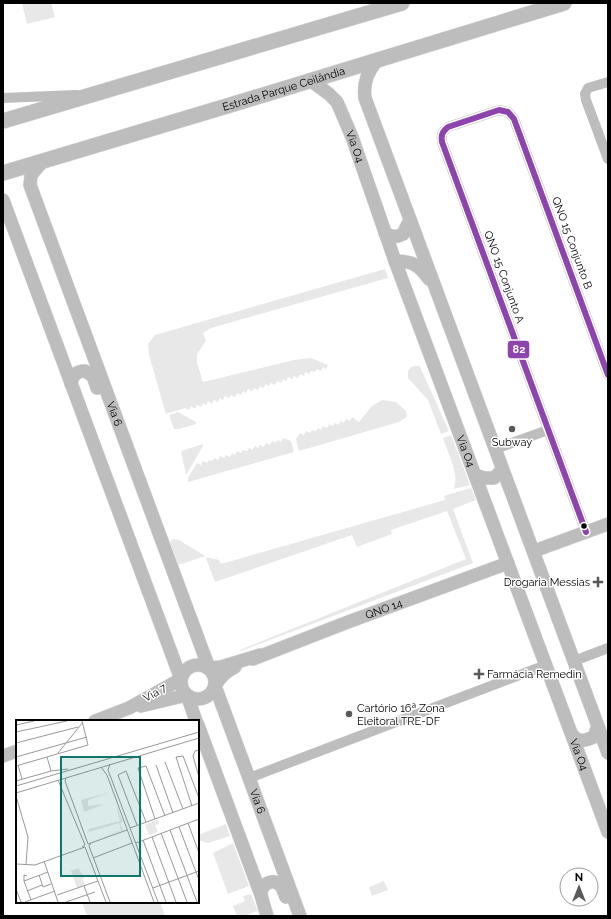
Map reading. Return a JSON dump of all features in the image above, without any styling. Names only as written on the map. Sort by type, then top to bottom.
[{"type":"highway","points":[[3,121],[402,3]]},
{"type":"highway","name":"Estrada Parque Ceilândia","points":[[3,173],[564,3]]},
{"type":"main road","points":[[378,59],[370,70],[367,78],[364,88],[365,98],[608,753]]},
{"type":"main road","name":"Via O4","points":[[310,80],[336,102],[352,137],[395,261],[608,832]]},
{"type":"main road","name":"Via 6","points":[[42,162],[31,175],[30,185],[209,668]]},
{"type":"main road","points":[[3,200],[181,679]]},
{"type":"main road","points":[[385,233],[398,237],[403,234],[410,220]]},
{"type":"main road","points":[[395,261],[406,261],[415,264],[423,271],[435,287]]},
{"type":"main road","points":[[71,384],[73,377],[78,372],[88,372],[93,376],[118,442],[135,469]]},
{"type":"main road","points":[[475,475],[484,478],[494,478],[502,470]]},
{"type":"main road","points":[[534,551],[608,524]]},
{"type":"main road","name":"QNO 14","points":[[209,668],[221,667],[260,655],[508,564]]},
{"type":"main road","name":"QNO 14","points":[[215,686],[228,670],[260,655]]},
{"type":"main road","points":[[198,664],[209,668],[214,673],[216,680],[215,686],[209,695],[203,699],[195,699],[187,695],[183,691],[181,685],[183,673],[192,665],[198,664]]},
{"type":"main road","name":"Via 7","points":[[99,720],[129,708],[181,679]]},
{"type":"main road","name":"Via 6","points":[[215,686],[300,916]]},
{"type":"main road","points":[[187,695],[196,720]]},
{"type":"main road","name":"Via 7","points":[[129,708],[187,695]]},
{"type":"main road","points":[[572,735],[578,741],[584,741],[594,737],[598,726]]},
{"type":"main road","points":[[199,728],[261,895],[267,916]]},
{"type":"main road","points":[[3,756],[16,751]]},
{"type":"main road","points":[[261,895],[262,888],[267,883],[274,882],[280,885],[292,916]]},
{"type":"street","points":[[608,82],[588,88],[586,94],[586,100],[608,159]]},
{"type":"street","points":[[3,98],[92,94]]},
{"type":"street","name":"QNO 15 Conjunto B","points":[[442,142],[441,135],[448,127],[499,110],[508,112],[514,119],[608,374]]},
{"type":"street","name":"QNO 15 Conjunto A","points":[[442,142],[586,532]]},
{"type":"street","points":[[495,449],[548,430]]},
{"type":"street","points":[[574,661],[608,648]]},
{"type":"street","points":[[249,778],[546,665]]},
{"type":"shaded area","points":[[22,3],[51,3],[55,17],[27,24]]},
{"type":"shaded area","points":[[385,269],[388,278],[211,328],[203,333],[206,341],[197,354],[197,363],[203,382],[294,360],[311,358],[328,365],[326,369],[323,367],[321,371],[317,369],[315,372],[311,371],[309,374],[305,372],[304,376],[300,374],[298,378],[294,376],[292,379],[288,377],[286,381],[283,379],[281,383],[277,381],[275,385],[271,383],[269,386],[266,384],[263,388],[260,386],[258,390],[254,388],[252,391],[248,389],[246,393],[243,391],[241,395],[237,393],[235,397],[231,395],[229,398],[225,396],[223,400],[220,398],[218,402],[214,400],[212,404],[208,401],[206,405],[203,403],[201,407],[197,405],[195,409],[191,406],[189,410],[185,408],[166,414],[149,355],[148,344],[155,335]]},
{"type":"shaded area","points":[[411,367],[420,367],[449,431],[441,434],[428,400],[408,378],[408,371]]},
{"type":"shaded area","points":[[382,400],[396,402],[406,411],[407,417],[399,422],[299,451],[296,439],[300,433],[304,435],[306,431],[310,433],[312,430],[316,431],[318,428],[321,430],[323,426],[327,428],[329,424],[333,426],[335,423],[339,425],[340,421],[344,423],[346,419],[350,421],[352,417],[359,422],[372,406]]},
{"type":"shaded area","points":[[178,412],[196,422],[196,424],[174,429],[169,415]]},
{"type":"shaded area","points":[[451,435],[470,485],[453,489],[455,484],[454,471],[443,438]]},
{"type":"shaded area","points":[[283,438],[291,441],[294,452],[188,482],[188,478],[197,463],[201,465],[203,461],[207,463],[209,460],[212,461],[215,458],[218,460],[220,456],[224,458],[226,455],[230,457],[232,453],[235,455],[237,451],[241,453],[243,450],[247,451],[249,448],[252,450],[255,446],[258,448],[260,445],[264,447],[266,443],[270,445],[272,441],[275,443],[278,440],[281,442]]},
{"type":"shaded area","points":[[203,444],[203,446],[186,475],[181,451]]},
{"type":"shaded area","points":[[471,488],[476,500],[453,509],[473,563],[241,651],[240,650],[466,559],[447,511],[391,530],[392,534],[357,547],[352,535],[215,582],[206,558],[219,560],[221,564],[445,500],[444,496]]},
{"type":"shaded area","points":[[173,539],[179,540],[205,556],[178,564],[170,542]]},
{"type":"shaded area","points":[[226,824],[230,836],[208,843],[199,840],[199,835]]},
{"type":"shaded area","points":[[233,843],[249,886],[228,894],[213,853]]},
{"type":"shaded area","points":[[384,881],[388,890],[372,896],[369,887]]},
{"type":"shaded area","points":[[251,894],[258,911],[243,916],[237,916],[233,906],[245,901],[243,896]]},
{"type":"shaded area","points":[[82,903],[160,903],[165,916],[87,916]]},
{"type":"transit line","name":"82","points":[[586,532],[442,142],[442,134],[448,127],[499,110],[508,112],[514,119],[608,375]]},
{"type":"place","name":"Subway","points":[[512,429]]},
{"type":"place","name":"Drogaria Messias","points":[[598,582]]},
{"type":"place","name":"Farmácia Remedin","points":[[479,674]]},
{"type":"place","name":"Cartório 16ª Zona Eleitoral TRE-DF","points":[[349,714]]}]
